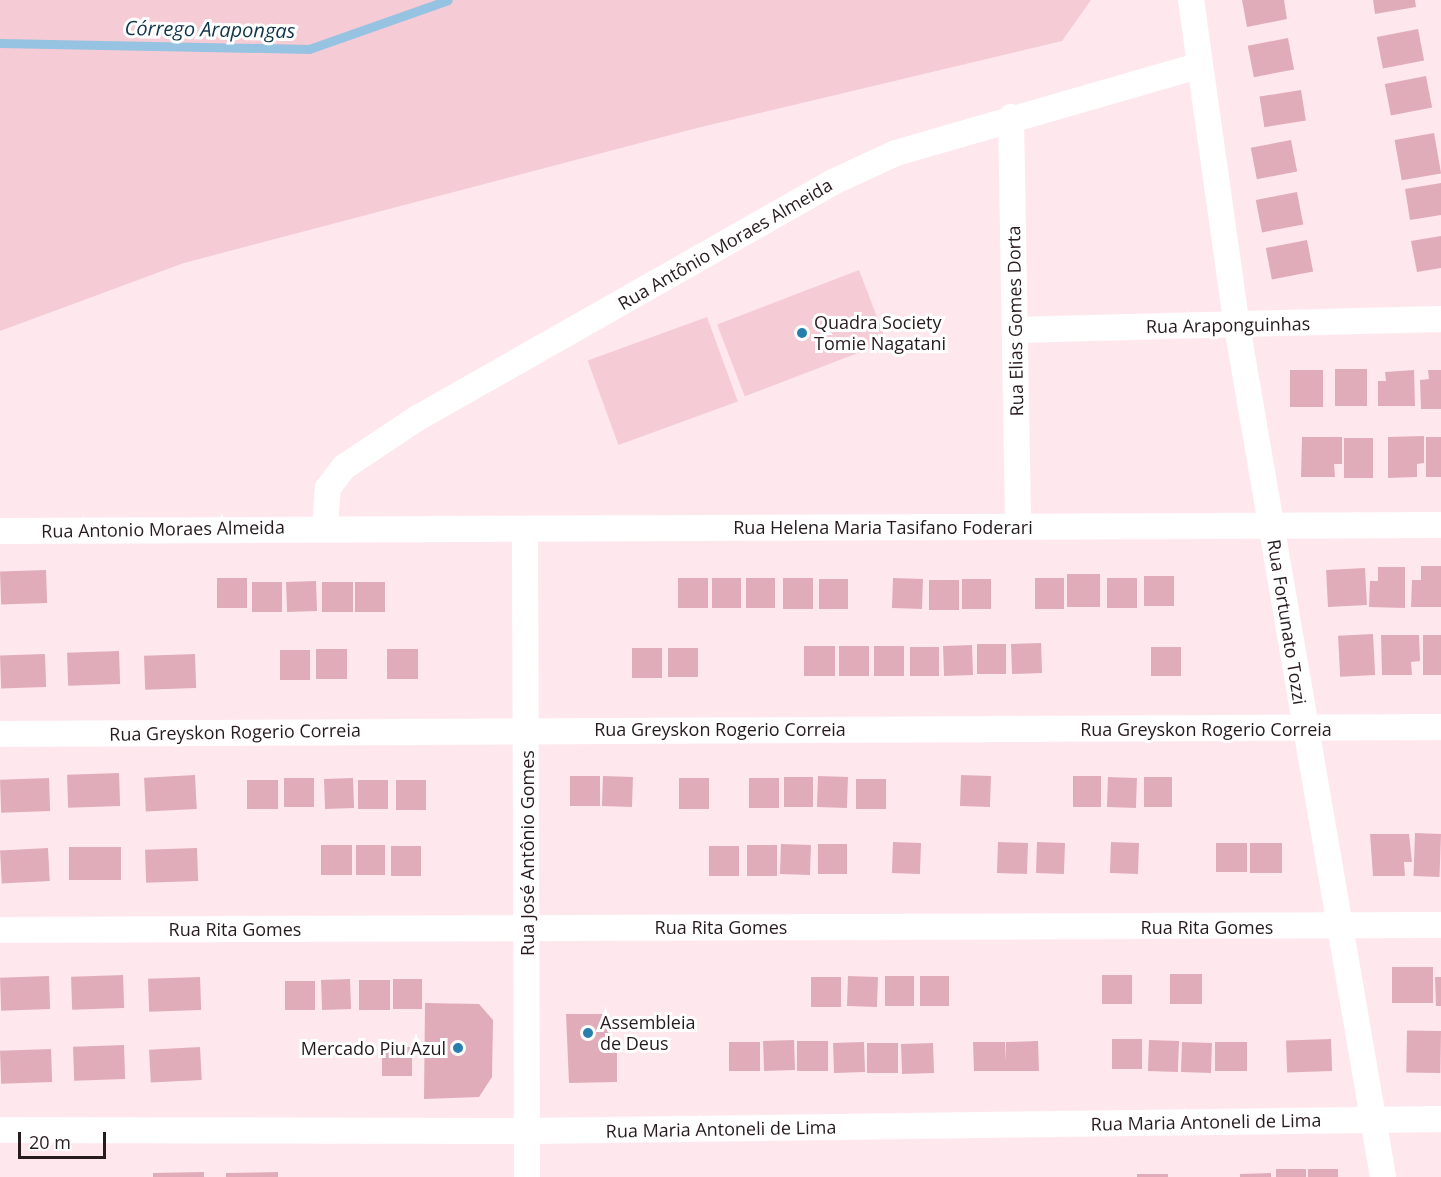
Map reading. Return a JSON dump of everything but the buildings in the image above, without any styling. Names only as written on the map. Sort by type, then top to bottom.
[{"type":"street","points":[[1191,0],[1198,66]]},
{"type":"street","name":"Rua Antônio Moraes Almeida","points":[[325,527],[328,488],[344,467],[416,419],[833,182],[896,153],[1011,117],[1198,66]]},
{"type":"street","name":"Rua Fortunato Tozzi","points":[[1198,66],[1237,326],[1337,927],[1383,1177]]},
{"type":"street","name":"Rua Elias Gomes Dorta","points":[[1011,117],[1018,525]]},
{"type":"street","name":"Rua Araponguinhas","points":[[1016,330],[1441,319]]},
{"type":"street","name":"Rua Helena Maria Tasifano Foderari","points":[[325,527],[525,530],[1018,525],[1271,527],[1441,525]]},
{"type":"street","name":"Rua Antonio Moraes Almeida","points":[[0,531],[325,527]]},
{"type":"street","name":"Rua José Antônio Gomes","points":[[525,530],[526,1177]]},
{"type":"street","name":"Rua Greyskon Rogerio Correia","points":[[0,734],[527,728],[1305,729],[1441,727]]},
{"type":"street","name":"Rua Rita Gomes","points":[[0,930],[1441,925]]},
{"type":"street","name":"Rua Maria Antoneli de Lima","points":[[0,1130],[526,1131],[1441,1119]]},
{"type":"shaded area","points":[[0,0],[1091,0],[1062,41],[697,128],[184,263],[0,331]]},
{"type":"shaded area","name":"Quadra Society Tomie Nagatani","points":[[859,270],[887,342],[745,396],[717,324]]},
{"type":"shaded area","points":[[707,317],[738,402],[618,445],[588,360]]},
{"type":"waterway","name":"Córrego Arapongas","points":[[0,43],[309,49],[448,0]]},
{"type":"place","name":"Quadra Society Tomie Nagatani","points":[[802,333]]},
{"type":"place","name":"Assembleia de Deus","points":[[588,1033]]},
{"type":"place","name":"Mercado Piu Azul","points":[[458,1048]]}]
